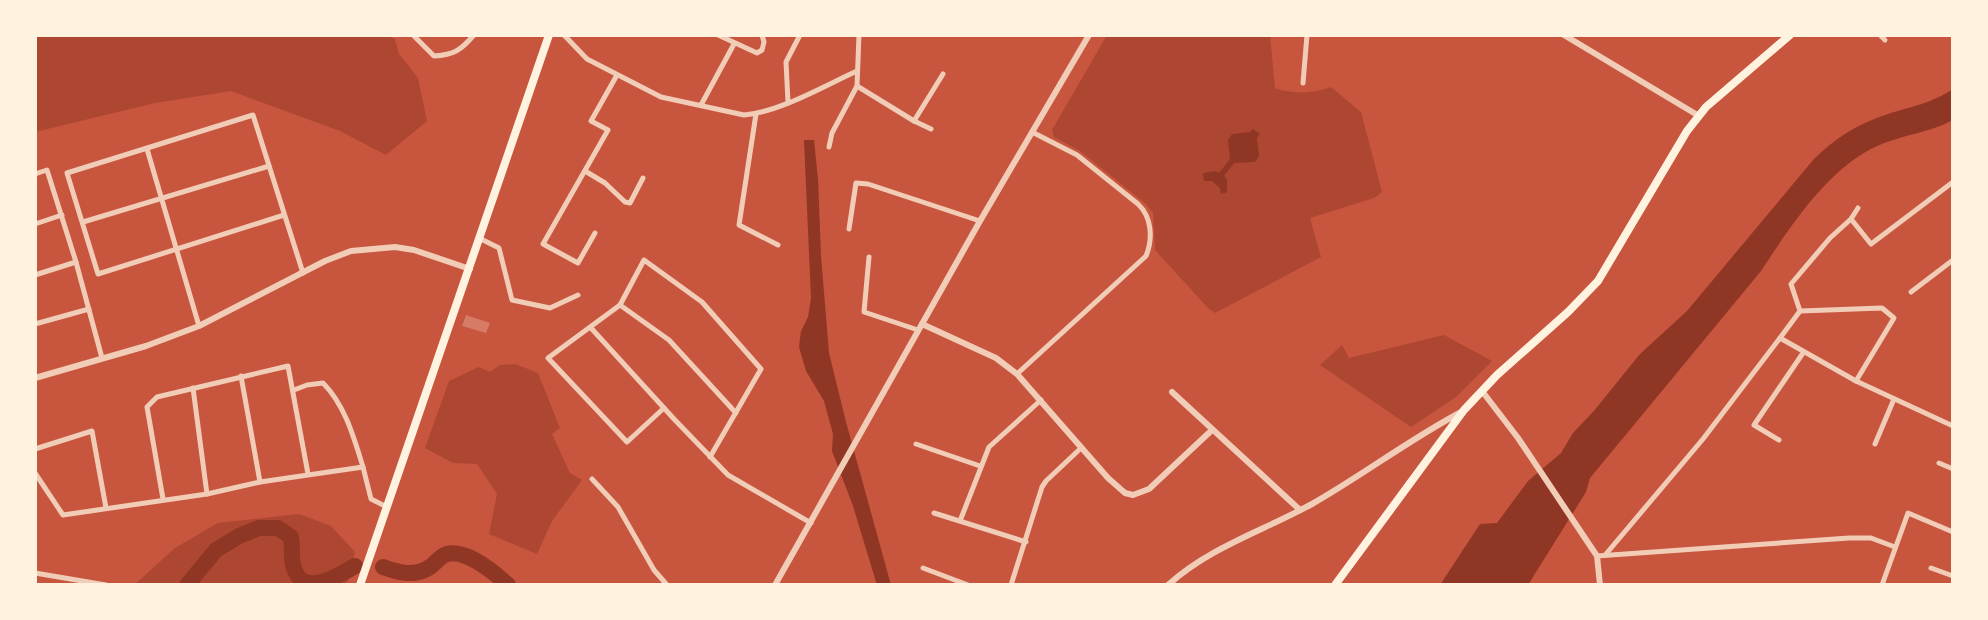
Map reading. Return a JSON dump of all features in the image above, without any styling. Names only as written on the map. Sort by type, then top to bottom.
[{"type":"highway","points":[[360,585],[549,35]]},
{"type":"highway","points":[[1335,585],[1464,410],[1598,281],[1687,131],[1699,116],[1719,94],[1790,35]]},
{"type":"street","points":[[414,35],[434,57],[449,56],[460,51],[474,35]]},
{"type":"street","points":[[564,35],[587,59],[661,97],[744,115],[756,114],[788,102],[857,71]]},
{"type":"street","points":[[719,35],[757,53],[762,50],[762,35]]},
{"type":"street","points":[[788,102],[786,62],[800,35]]},
{"type":"street","points":[[829,147],[832,133],[857,86],[859,35]]},
{"type":"street","points":[[775,585],[980,221],[1089,35]]},
{"type":"street","points":[[1303,83],[1307,35]]},
{"type":"street","points":[[1564,35],[1699,116]]},
{"type":"street","points":[[1773,35],[1782,44]]},
{"type":"street","points":[[701,105],[734,44]]},
{"type":"street","points":[[914,121],[943,74]]},
{"type":"street","points":[[595,233],[578,264],[543,244],[608,130],[591,121],[617,75]]},
{"type":"street","points":[[857,86],[932,129]]},
{"type":"street","points":[[756,114],[738,225],[778,245]]},
{"type":"street","points":[[284,215],[99,274],[67,173],[253,116],[303,273]]},
{"type":"street","points":[[1017,374],[1146,256],[1150,228],[1146,213],[1138,204],[1077,155],[1032,132]]},
{"type":"street","points":[[147,149],[199,326]]},
{"type":"street","points":[[83,222],[269,166]]},
{"type":"street","points":[[35,174],[47,170],[103,358]]},
{"type":"street","points":[[585,171],[605,183],[630,204],[643,178]]},
{"type":"street","points":[[1851,219],[1871,244],[1953,182]]},
{"type":"street","points":[[849,229],[856,183],[868,184],[980,221]]},
{"type":"street","points":[[1800,312],[1791,284],[1858,208]]},
{"type":"street","points":[[35,224],[62,215]]},
{"type":"street","points":[[481,239],[499,248],[512,300],[550,308],[578,295]]},
{"type":"street","points":[[35,378],[146,346],[199,326],[351,251],[383,247],[414,250],[470,269]]},
{"type":"street","points":[[869,257],[864,312],[920,327],[996,358],[1017,374],[1117,487],[1133,495],[1149,489],[1212,430]]},
{"type":"street","points":[[664,408],[627,442],[548,358],[620,305],[644,260],[702,302],[761,369],[710,457]]},
{"type":"street","points":[[1911,292],[1953,260]]},
{"type":"street","points":[[35,275],[76,262]]},
{"type":"street","points":[[620,305],[669,340],[736,413]]},
{"type":"street","points":[[1606,554],[1703,439],[1800,312],[1882,308],[1894,318],[1856,381]]},
{"type":"street","points":[[35,324],[89,309]]},
{"type":"street","points":[[591,328],[728,475],[811,523]]},
{"type":"street","points":[[1780,338],[1856,381],[1953,426]]},
{"type":"street","points":[[1779,440],[1754,425],[1803,353]]},
{"type":"street","points":[[163,499],[148,407],[157,397],[288,366],[308,474]]},
{"type":"street","points":[[241,376],[260,482]]},
{"type":"street","points":[[294,390],[323,383],[331,392],[353,433],[371,499],[387,507]]},
{"type":"street","points":[[193,388],[206,494]]},
{"type":"street","points":[[1482,391],[1518,438],[1597,556],[1599,585]]},
{"type":"street","points":[[1172,392],[1300,510]]},
{"type":"street","points":[[1875,444],[1894,399]]},
{"type":"street","points":[[960,521],[989,447],[1041,400]]},
{"type":"street","points":[[1168,585],[1212,553],[1300,510],[1464,410]]},
{"type":"street","points":[[35,449],[92,431],[106,508]]},
{"type":"street","points":[[916,444],[980,466]]},
{"type":"street","points":[[1011,585],[1046,481],[1081,447]]},
{"type":"street","points":[[1939,463],[1953,469]]},
{"type":"street","points":[[35,473],[63,515],[363,467]]},
{"type":"street","points":[[593,479],[618,508],[653,570],[667,585]]},
{"type":"street","points":[[934,513],[1026,542]]},
{"type":"street","points":[[1882,585],[1908,513],[1953,532]]},
{"type":"street","points":[[1597,556],[1860,538],[1871,538],[1895,547]]},
{"type":"street","points":[[923,568],[968,585]]},
{"type":"street","points":[[1931,568],[1953,576]]},
{"type":"street","points":[[35,573],[66,582],[106,585]]},
{"type":"shaded area","points":[[35,35],[387,35],[395,39],[399,54],[418,78],[427,121],[386,155],[340,131],[231,91],[155,103],[35,132]]},
{"type":"shaded area","points":[[1107,35],[1270,35],[1275,88],[1303,92],[1331,87],[1361,112],[1382,192],[1374,198],[1310,218],[1321,257],[1215,313],[1155,250],[1153,213],[1146,204],[1080,151],[1054,137],[1052,130]]},
{"type":"shaded area","points":[[1953,89],[1953,120],[1886,142],[1859,156],[1826,184],[1811,201],[1761,271],[1590,478],[1586,492],[1528,585],[1440,585],[1480,524],[1497,523],[1528,481],[1561,453],[1573,433],[1640,354],[1687,311],[1814,159],[1830,144],[1857,127],[1929,101]]},
{"type":"shaded area","points":[[1253,129],[1260,134],[1257,138],[1259,156],[1255,162],[1234,163],[1224,176],[1227,179],[1227,192],[1221,194],[1220,188],[1212,181],[1204,181],[1203,173],[1219,173],[1230,159],[1228,140],[1232,134],[1250,132]]},
{"type":"shaded area","points":[[804,140],[814,140],[829,353],[891,585],[877,585],[853,506],[832,451],[833,434],[824,401],[806,371],[799,347],[811,298]]},
{"type":"shaded area","points":[[1444,335],[1492,361],[1456,397],[1411,427],[1320,365],[1342,345],[1349,358]]},
{"type":"shaded area","points":[[515,364],[538,373],[560,428],[552,434],[570,473],[582,480],[552,521],[537,554],[489,534],[497,494],[477,464],[453,463],[425,448],[449,381],[479,367],[490,372],[500,365]]},
{"type":"shaded area","points":[[299,514],[331,526],[355,552],[348,582],[341,585],[134,585],[175,548],[218,523]]},
{"type":"building","points":[[466,315],[490,323],[486,333],[462,326]]},
{"type":"waterway","points":[[187,585],[216,550],[259,528],[278,528],[291,537],[293,567],[300,579],[307,582],[323,582],[355,566]]},
{"type":"waterway","points":[[383,567],[401,572],[419,572],[445,555],[455,553],[480,563],[508,585]]}]
